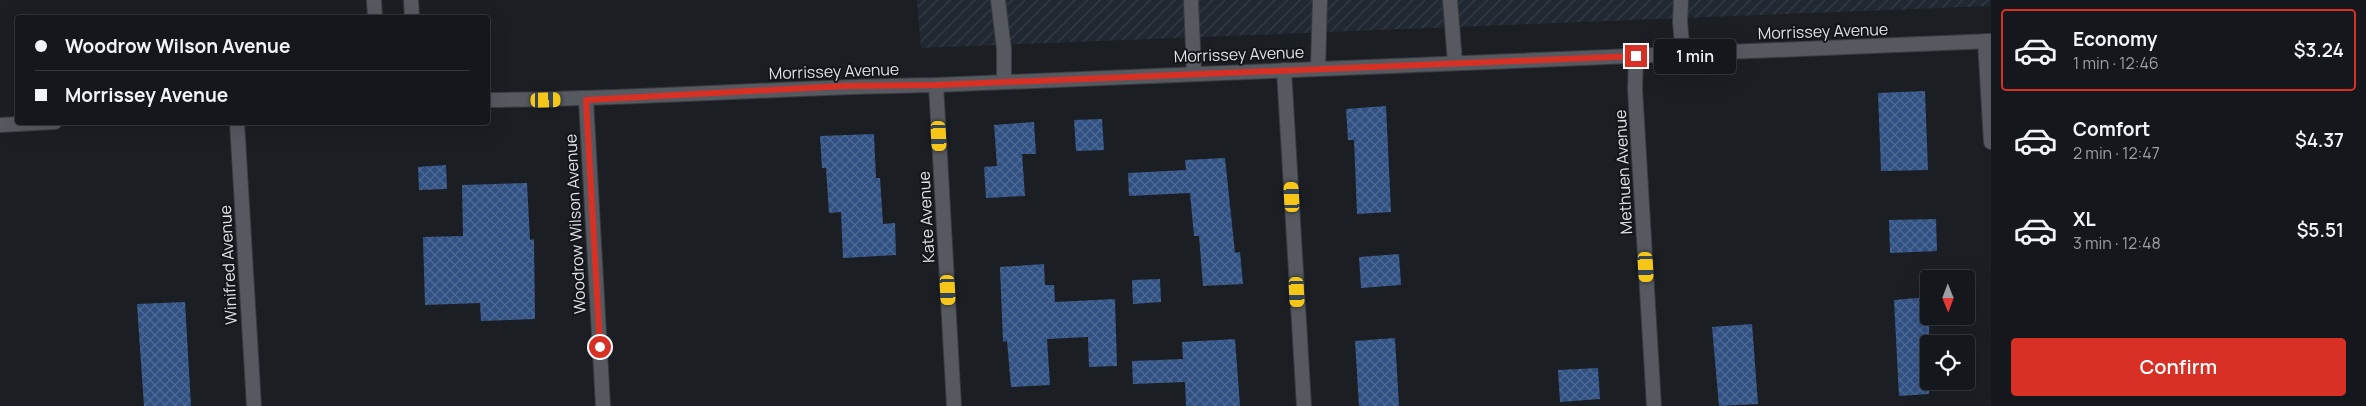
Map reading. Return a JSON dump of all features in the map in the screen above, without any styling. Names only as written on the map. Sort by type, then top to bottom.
[{"type":"street","points":[[374,0],[375,15]]},
{"type":"street","points":[[411,0],[412,15]]},
{"type":"street","points":[[998,0],[1004,49],[1004,82]]},
{"type":"street","points":[[1191,0],[1194,73]]},
{"type":"street","points":[[1318,68],[1320,0]]},
{"type":"street","points":[[1450,0],[1455,62]]},
{"type":"street","points":[[1681,0],[1680,22],[1683,54]]},
{"type":"street","points":[[1988,41],[1991,142]]},
{"type":"street","name":"Morrissey Avenue","points":[[490,100],[586,100],[844,86],[936,85],[1988,41]]},
{"type":"street","name":"Methuen Avenue","points":[[1636,56],[1635,89],[1654,406]]},
{"type":"street","points":[[1284,70],[1304,406]]},
{"type":"street","name":"Kate Avenue","points":[[936,85],[954,406]]},
{"type":"street","name":"Woodrow Wilson Avenue","points":[[586,100],[603,406]]},
{"type":"street","points":[[0,125],[15,124]]},
{"type":"street","name":"Winifred Avenue","points":[[237,125],[254,406]]},
{"type":"shaded area","points":[[917,0],[1991,0],[1991,6],[921,48]]},
{"type":"building","points":[[1925,91],[1928,170],[1881,171],[1878,93]]},
{"type":"building","points":[[1386,106],[1391,212],[1357,214],[1354,140],[1348,140],[1346,109]]},
{"type":"building","points":[[1102,119],[1104,150],[1076,151],[1074,120]]},
{"type":"building","points":[[1034,122],[1036,154],[1022,154],[1025,196],[986,198],[984,167],[997,166],[994,125]]},
{"type":"building","points":[[874,134],[876,178],[880,178],[883,224],[895,223],[896,255],[843,258],[841,212],[829,213],[826,168],[822,168],[820,136]]},
{"type":"building","points":[[1225,158],[1235,253],[1240,252],[1243,284],[1203,286],[1199,236],[1194,236],[1190,193],[1129,196],[1128,173],[1186,170],[1185,160]]},
{"type":"building","points":[[446,165],[447,189],[419,190],[418,167]]},
{"type":"building","points":[[527,183],[530,240],[534,239],[535,319],[481,321],[480,303],[425,305],[423,237],[463,236],[462,185]]},
{"type":"building","points":[[1936,219],[1937,251],[1890,253],[1889,220]]},
{"type":"building","points":[[1399,254],[1401,285],[1361,288],[1359,257]]},
{"type":"building","points":[[1044,264],[1045,285],[1054,285],[1055,302],[1115,299],[1117,366],[1089,367],[1088,337],[1047,339],[1050,385],[1011,387],[1007,341],[1003,342],[1000,267]]},
{"type":"building","points":[[1160,279],[1161,302],[1133,304],[1132,280]]},
{"type":"building","points":[[1920,298],[1920,325],[1929,325],[1929,335],[1920,335],[1920,390],[1929,390],[1929,394],[1899,396],[1894,300]]},
{"type":"building","points":[[185,302],[191,406],[144,406],[137,304]]},
{"type":"building","points":[[1752,324],[1758,404],[1719,406],[1712,327]]},
{"type":"building","points":[[1395,338],[1399,406],[1359,406],[1355,341]]},
{"type":"building","points":[[1235,339],[1240,406],[1186,406],[1185,382],[1133,384],[1132,361],[1183,359],[1182,342]]},
{"type":"building","points":[[1598,368],[1600,399],[1560,402],[1558,370]]},
{"type":"route","points":[[600,347],[586,100],[844,86],[936,85],[1636,56]]}]
